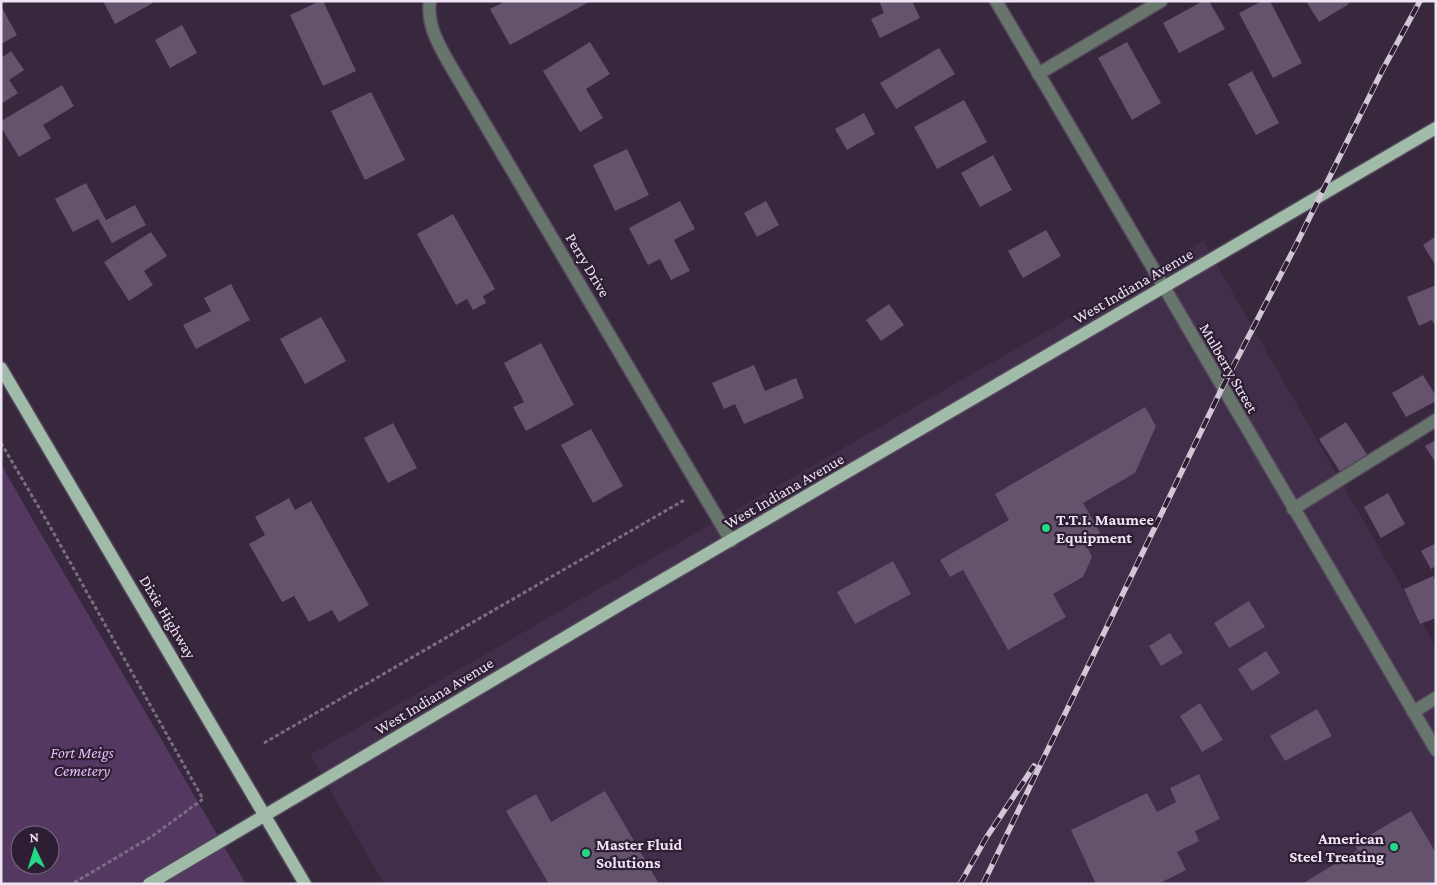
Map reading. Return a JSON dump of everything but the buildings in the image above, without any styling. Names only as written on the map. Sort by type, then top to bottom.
[{"type":"main road","name":"West Indiana Avenue","points":[[149,884],[1162,287],[1436,128]]},
{"type":"main road","name":"Dixie Highway","points":[[1,368],[305,884]]},
{"type":"street","name":"Perry Drive","points":[[430,1],[432,28],[449,63],[731,541]]},
{"type":"street","name":"Mulberry Street","points":[[996,1],[1162,287],[1436,750]]},
{"type":"street","points":[[1038,74],[1160,1]]},
{"type":"street","points":[[1293,509],[1436,420]]},
{"type":"street","points":[[1413,712],[1436,698]]},
{"type":"path","points":[[1,443],[203,799],[151,837],[72,884]]},
{"type":"path","points":[[264,743],[688,498]]},
{"type":"shaded area","points":[[1203,241],[1436,647],[1436,884],[384,884],[310,755]]},
{"type":"green space","name":"Fort Meigs Cemetery","points":[[1,464],[34,522],[246,884],[1,884]]},
{"type":"railway","points":[[983,884],[1222,388],[1297,243],[1382,71],[1420,1]]},
{"type":"railway","points":[[960,884],[986,838],[1034,766]]},
{"type":"place","name":"T.T.I. Maumee Equipment","points":[[1046,528]]},
{"type":"place","name":"American Steel Treating","points":[[1394,847]]},
{"type":"place","name":"Master Fluid Solutions","points":[[586,853]]}]
